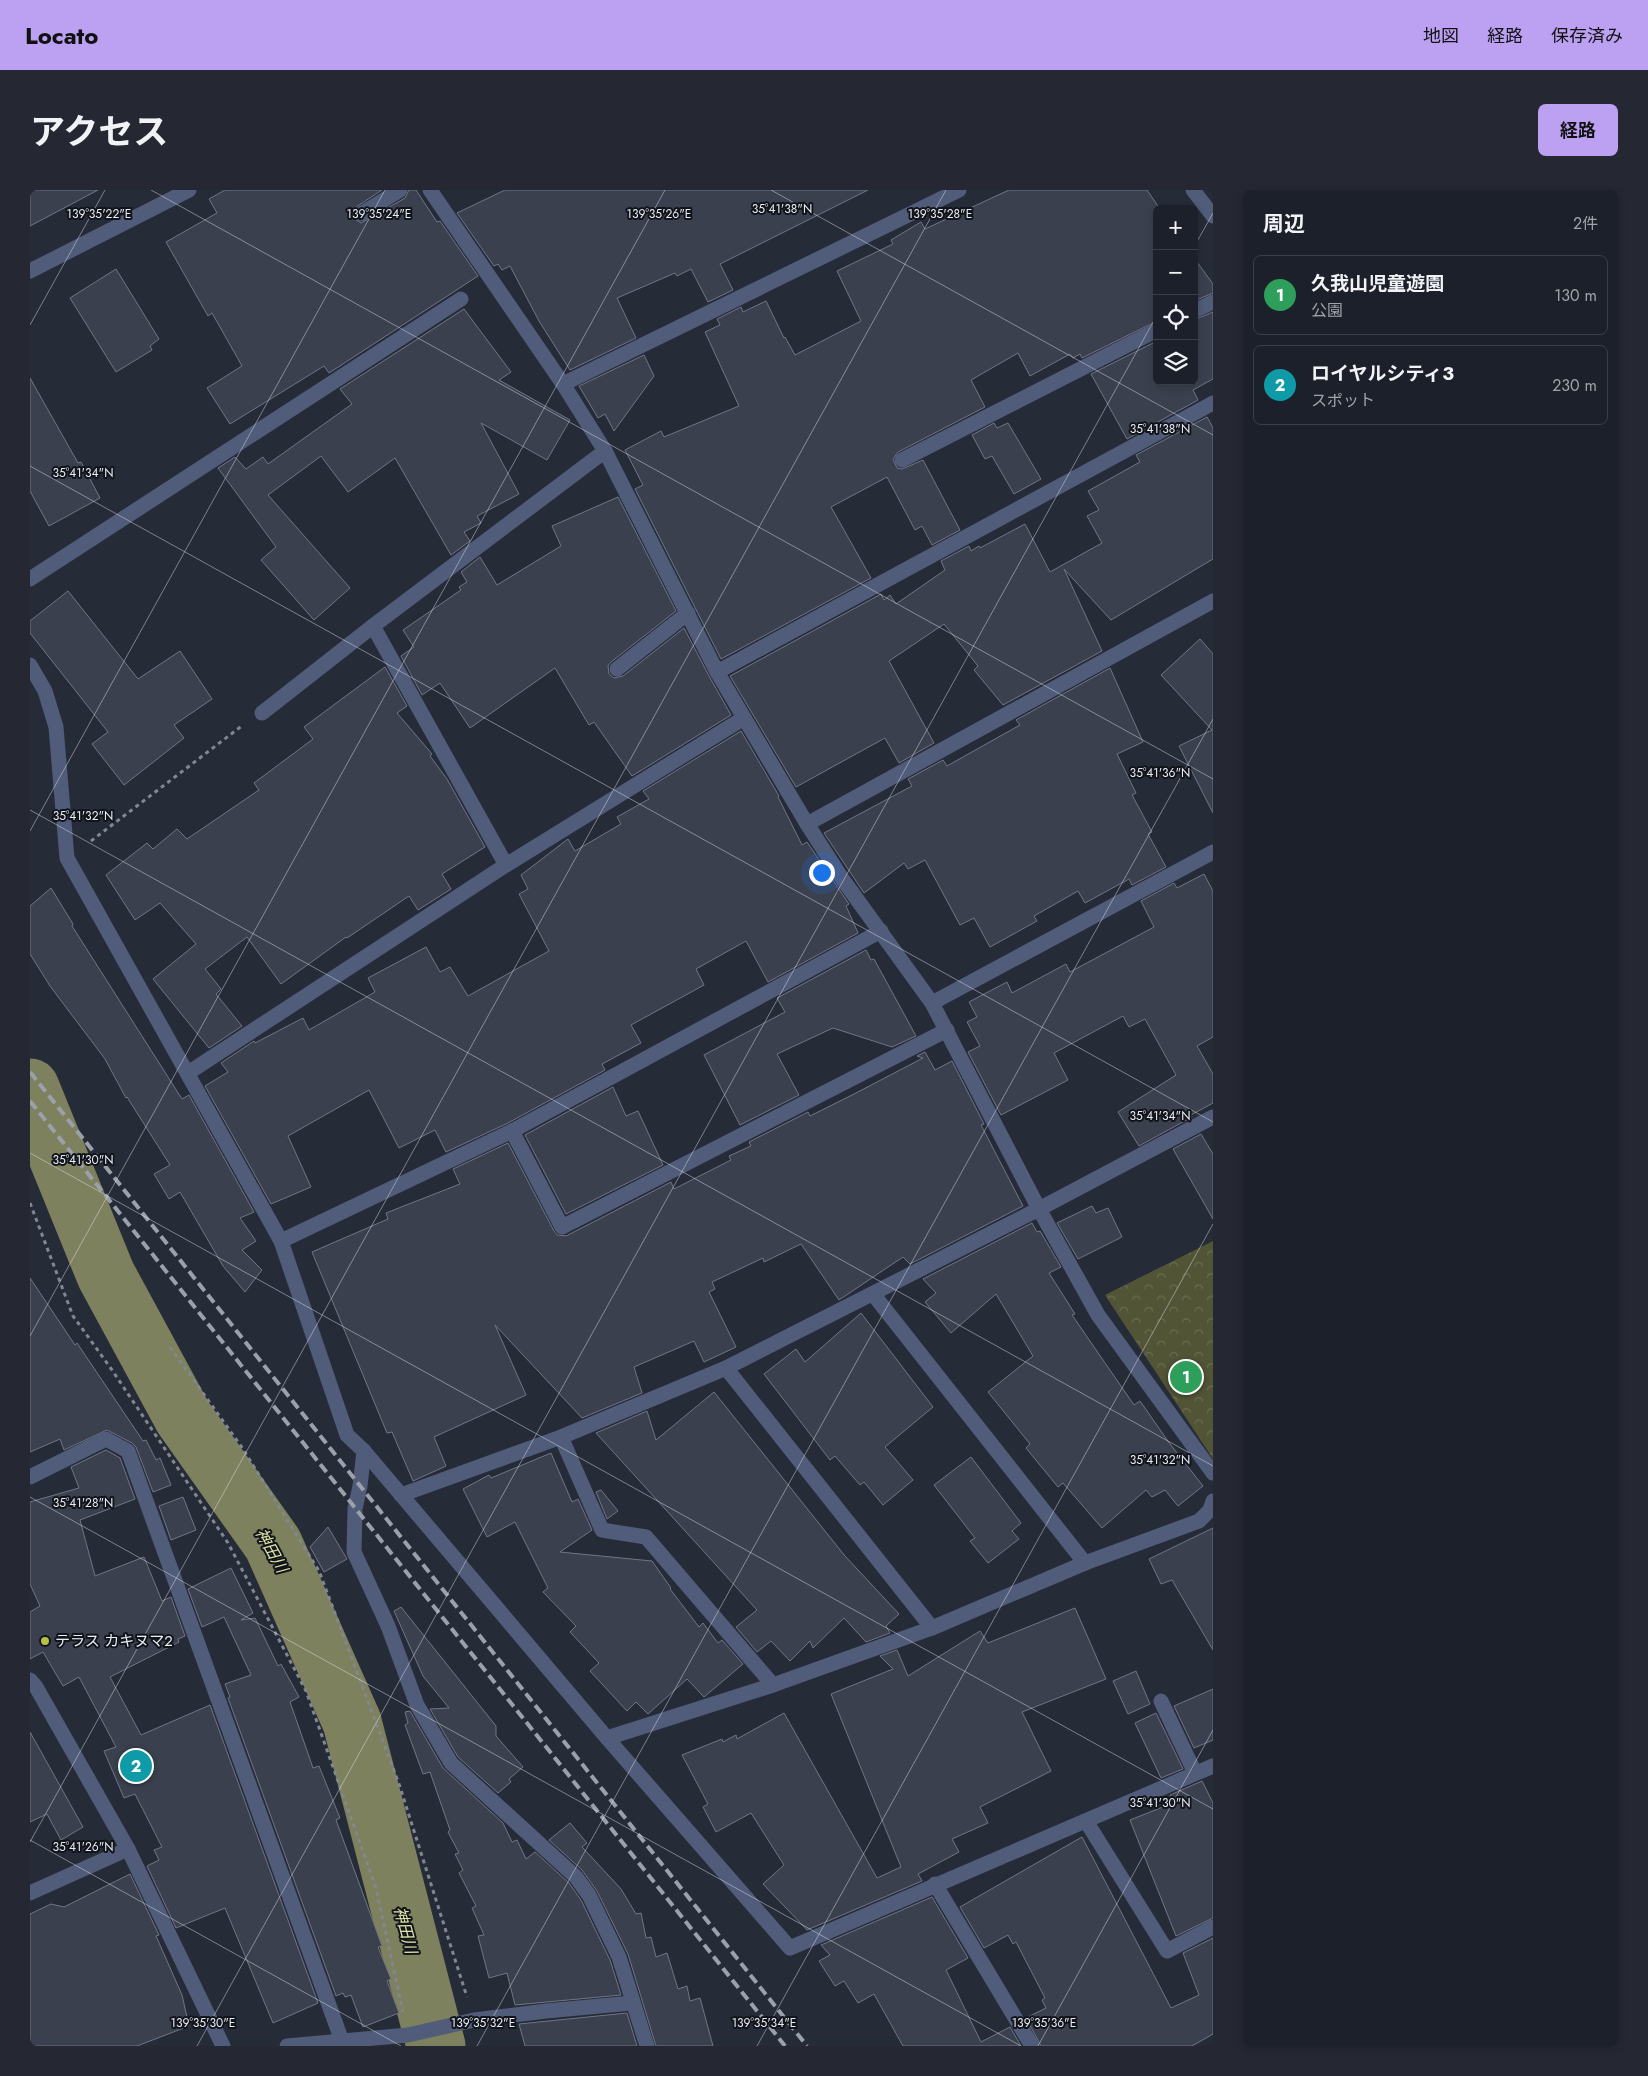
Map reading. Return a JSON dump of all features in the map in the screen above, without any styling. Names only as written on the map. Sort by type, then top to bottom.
[{"type":"street","points":[[30,271],[189,190]]},
{"type":"street","points":[[361,214],[400,190]]},
{"type":"street","points":[[430,190],[563,384],[605,451],[717,672],[807,824],[843,880],[932,1003],[1039,1209],[1098,1315],[1213,1473]]},
{"type":"street","points":[[563,384],[959,190]]},
{"type":"street","points":[[1193,190],[1213,216]]},
{"type":"street","points":[[30,579],[461,299]]},
{"type":"street","points":[[1198,309],[1213,302]]},
{"type":"street","points":[[902,460],[1153,332]]},
{"type":"street","points":[[717,672],[1213,404]]},
{"type":"street","points":[[262,713],[373,626],[605,451]]},
{"type":"street","points":[[807,824],[1213,601]]},
{"type":"street","points":[[616,669],[688,613]]},
{"type":"street","points":[[373,626],[506,865]]},
{"type":"street","points":[[30,665],[45,691],[56,727],[67,858],[281,1241],[347,1435],[364,1451],[607,1738],[790,1948],[1213,1766]]},
{"type":"street","points":[[188,1073],[506,865],[744,718]]},
{"type":"street","points":[[932,1003],[1213,852]]},
{"type":"street","points":[[281,1241],[512,1131],[881,931]]},
{"type":"street","points":[[512,1131],[562,1227],[947,1030]]},
{"type":"street","points":[[401,1495],[561,1438],[726,1368],[1039,1209],[1213,1117]]},
{"type":"street","points":[[874,1294],[1085,1563]]},
{"type":"street","points":[[726,1368],[932,1628]]},
{"type":"street","points":[[561,1438],[602,1530],[646,1537],[773,1685]]},
{"type":"street","points":[[30,1477],[106,1439],[128,1451],[342,2041]]},
{"type":"street","points":[[364,1451],[360,1486],[355,1508],[354,1552],[388,1626],[417,1705],[451,1762],[576,1877],[589,1895],[619,1957],[647,2046]]},
{"type":"street","points":[[607,1738],[773,1685],[932,1628],[1085,1563],[1199,1521],[1210,1510],[1213,1500]]},
{"type":"street","points":[[32,1685],[128,1849],[223,2046]]},
{"type":"street","points":[[1161,1702],[1195,1773]]},
{"type":"street","points":[[1086,1821],[1167,1951],[1213,1927]]},
{"type":"street","points":[[30,1894],[128,1849]]},
{"type":"street","points":[[935,1884],[1032,2046]]},
{"type":"street","points":[[287,2046],[412,2037],[450,2024],[474,2020],[632,2003]]},
{"type":"path","points":[[110,827],[238,729],[262,713]]},
{"type":"path","points":[[30,1203],[73,1316],[112,1370],[228,1543],[306,1691],[376,1888],[412,2037]]},
{"type":"path","points":[[170,1346],[241,1446],[319,1571],[400,1784],[474,2020]]},
{"type":"green space","points":[[1213,1241],[1213,1459],[1105,1295]]},
{"type":"building","points":[[30,190],[98,190],[30,226]]},
{"type":"building","points":[[225,190],[382,190],[353,209],[353,218],[361,223],[405,198],[409,190],[416,190],[437,222],[440,221],[478,276],[329,373],[324,366],[230,424],[207,388],[242,366],[212,313],[208,316],[166,242],[217,213],[209,199]]},
{"type":"building","points":[[505,190],[868,190],[720,264],[733,290],[708,302],[691,269],[677,276],[675,273],[617,298],[636,338],[570,370],[539,321],[510,266],[502,270],[498,264],[494,266],[457,213]]},
{"type":"building","points":[[1009,190],[1147,190],[1157,205],[1153,205],[1153,323],[1082,358],[1080,354],[1073,358],[1070,354],[1030,376],[1018,353],[971,380],[985,407],[898,452],[893,459],[897,468],[902,469],[923,460],[960,530],[932,545],[922,526],[915,530],[887,477],[831,507],[871,578],[721,659],[635,489],[643,485],[625,450],[661,431],[664,437],[739,406],[705,332],[720,325],[717,319],[741,307],[743,312],[766,301],[784,338],[795,355],[861,321],[837,271],[893,244],[891,240],[921,222],[925,229]]},
{"type":"building","points":[[1198,263],[1213,284],[1213,293],[1198,299]]},
{"type":"building","points":[[116,269],[159,339],[150,346],[152,350],[116,372],[70,298]]},
{"type":"building","points":[[464,309],[511,372],[499,380],[570,420],[547,460],[481,423],[519,494],[477,516],[481,523],[464,532],[470,541],[451,555],[395,458],[348,492],[321,456],[268,495],[350,588],[314,620],[261,560],[276,547],[218,468],[235,457],[246,469],[263,457],[268,464],[352,404],[340,389]]},
{"type":"building","points":[[1213,312],[1213,379],[1193,390],[1198,400],[1127,439],[1091,374],[1153,343],[1153,385],[1198,385],[1198,318]]},
{"type":"building","points":[[644,355],[654,376],[614,431],[605,414],[598,418],[579,386]]},
{"type":"building","points":[[30,378],[78,463],[81,462],[100,498],[49,526],[30,491]]},
{"type":"building","points":[[1207,417],[1213,428],[1213,559],[1111,620],[1064,569],[1102,651],[1003,705],[974,670],[978,666],[944,624],[889,661],[934,743],[899,763],[885,738],[796,787],[730,676],[881,594],[884,600],[890,595],[896,604],[945,570],[941,561],[969,546],[971,551],[979,546],[980,548],[1025,524],[1050,572],[1102,543],[1087,516],[1099,510],[1088,491],[1140,462],[1136,455]]},
{"type":"building","points":[[994,423],[997,428],[1008,423],[1041,479],[1014,494],[992,456],[985,459],[972,435]]},
{"type":"building","points":[[618,497],[676,611],[611,662],[608,666],[609,674],[614,678],[623,676],[684,628],[731,715],[632,776],[594,722],[589,725],[555,668],[470,728],[440,683],[422,695],[401,656],[414,647],[403,630],[461,590],[459,587],[467,582],[461,572],[480,557],[497,585],[561,546],[552,526]]},
{"type":"building","points":[[68,591],[138,679],[180,651],[212,699],[174,725],[184,738],[124,785],[92,744],[108,732],[30,633],[30,621]]},
{"type":"building","points":[[1200,639],[1213,654],[1213,813],[1179,746],[1212,730],[1161,675]]},
{"type":"building","points":[[385,667],[407,706],[397,713],[432,754],[430,756],[447,779],[485,847],[442,874],[451,889],[418,910],[409,896],[346,937],[281,984],[247,937],[205,969],[221,989],[216,994],[242,1026],[209,1048],[153,979],[196,944],[160,903],[135,920],[106,875],[147,843],[153,849],[177,829],[187,839],[259,790],[254,783],[313,739],[304,727]]},
{"type":"building","points":[[1110,668],[1143,742],[1117,754],[1136,793],[1132,795],[1152,832],[1148,834],[1166,867],[1132,885],[1129,879],[1085,903],[1078,891],[1034,916],[1037,921],[990,947],[974,918],[960,925],[925,860],[908,869],[904,863],[864,893],[824,833],[912,786],[908,779],[943,760],[947,766],[1020,725],[1016,720]]},
{"type":"building","points":[[741,731],[779,796],[802,845],[807,842],[849,904],[846,906],[858,933],[768,982],[746,941],[696,969],[704,985],[631,1025],[641,1043],[602,1064],[605,1070],[508,1123],[446,1152],[435,1130],[399,1148],[369,1090],[288,1136],[311,1187],[271,1204],[205,1086],[228,1072],[221,1063],[254,1041],[255,1043],[303,1018],[309,1030],[375,992],[368,978],[426,947],[440,972],[450,967],[468,996],[549,951],[519,894],[528,889],[521,875],[568,839],[575,851],[621,824],[617,817],[649,799],[643,791]]},
{"type":"building","points":[[1204,874],[1213,891],[1213,1037],[1197,1046],[1213,1074],[1213,1103],[1191,1115],[1192,1117],[1139,1146],[1118,1112],[1176,1075],[1145,1019],[1129,1027],[1123,1016],[1054,1053],[1068,1080],[1001,1115],[968,1052],[980,1046],[967,1022],[977,1017],[969,1002],[1007,982],[1012,993],[1066,964],[1070,972],[1154,927],[1141,901],[1174,883],[1177,888]]},
{"type":"building","points":[[51,888],[73,924],[72,926],[182,1099],[189,1095],[254,1212],[240,1218],[256,1241],[242,1250],[262,1270],[245,1292],[223,1266],[180,1192],[169,1199],[154,1174],[170,1165],[126,1098],[105,1059],[50,986],[30,954],[30,906]]},
{"type":"building","points":[[866,950],[871,960],[874,959],[916,1036],[892,1047],[833,1028],[777,1054],[799,1095],[740,1125],[704,1055],[785,1012],[777,998]]},
{"type":"building","points":[[925,1052],[935,1070],[952,1061],[984,1124],[981,1125],[1023,1206],[910,1264],[903,1257],[839,1300],[801,1244],[764,1262],[763,1258],[712,1282],[715,1289],[709,1292],[736,1347],[704,1362],[694,1341],[634,1367],[642,1393],[582,1418],[495,1325],[526,1395],[434,1437],[446,1466],[413,1481],[392,1432],[387,1433],[312,1252],[388,1219],[386,1213],[460,1184],[453,1169],[508,1143],[554,1231],[557,1235],[566,1236],[671,1182],[674,1189],[731,1160],[729,1156],[751,1146],[749,1142],[808,1112],[810,1116],[854,1094],[923,1058],[917,1056]]},
{"type":"building","points":[[613,1087],[626,1116],[638,1111],[663,1165],[566,1214],[525,1135]]},
{"type":"building","points":[[1201,1134],[1213,1154],[1213,1219],[1173,1149]]},
{"type":"building","points":[[1092,1206],[1096,1213],[1108,1208],[1122,1237],[1078,1259],[1057,1223]]},
{"type":"building","points":[[1032,1223],[1037,1232],[1040,1231],[1061,1267],[1049,1273],[1075,1314],[1072,1315],[1134,1405],[1140,1401],[1170,1444],[1203,1486],[1178,1506],[1165,1490],[1152,1497],[1146,1490],[1102,1528],[1063,1483],[1058,1487],[1026,1448],[1030,1444],[988,1392],[1033,1356],[996,1294],[951,1333],[925,1302],[936,1293],[923,1279]]},
{"type":"building","points":[[30,1278],[75,1345],[77,1343],[143,1441],[146,1440],[156,1460],[160,1458],[171,1485],[153,1492],[136,1447],[107,1430],[64,1450],[60,1439],[30,1452]]},
{"type":"building","points":[[861,1313],[933,1407],[885,1447],[913,1480],[883,1505],[864,1482],[860,1485],[835,1456],[830,1460],[764,1374],[796,1349],[805,1362]]},
{"type":"building","points":[[714,1392],[845,1556],[899,1614],[886,1626],[890,1633],[866,1642],[844,1618],[813,1648],[810,1641],[790,1661],[771,1641],[757,1652],[736,1627],[757,1610],[596,1433],[647,1411],[656,1440]]},
{"type":"building","points":[[106,1450],[120,1458],[135,1499],[80,1520],[95,1576],[144,1557],[162,1601],[171,1597],[185,1636],[178,1639],[179,1642],[110,1677],[141,1735],[210,1705],[318,2003],[273,2023],[225,1908],[176,1928],[147,1866],[159,1860],[154,1850],[162,1847],[135,1794],[124,1798],[104,1751],[116,1747],[79,1677],[63,1686],[43,1652],[30,1659],[30,1612],[40,1606],[30,1584],[30,1502],[79,1488],[71,1467]]},
{"type":"building","points":[[551,1453],[572,1502],[578,1499],[592,1530],[560,1552],[652,1561],[670,1589],[699,1627],[703,1623],[718,1643],[722,1640],[743,1664],[704,1697],[687,1679],[648,1714],[636,1702],[627,1711],[590,1671],[599,1663],[570,1632],[576,1626],[543,1592],[548,1588],[515,1522],[487,1537],[463,1489],[489,1475],[491,1478]]},
{"type":"building","points":[[971,1457],[1021,1523],[1012,1531],[1019,1539],[988,1563],[970,1541],[975,1538],[934,1485]]},
{"type":"building","points":[[601,1490],[618,1511],[607,1519],[596,1492]]},
{"type":"building","points":[[183,1497],[196,1530],[171,1540],[159,1506]]},
{"type":"building","points":[[328,1527],[347,1559],[324,1572],[310,1547]]},
{"type":"building","points":[[1213,1528],[1213,1650],[1172,1580],[1161,1584],[1149,1559]]},
{"type":"building","points":[[231,1568],[253,1613],[241,1620],[255,1618],[278,1666],[281,1664],[299,1697],[290,1702],[313,1768],[319,1766],[340,1818],[336,1820],[382,1946],[378,1947],[391,1979],[387,1981],[399,2013],[363,2027],[351,1995],[345,1997],[343,1993],[336,1996],[228,1698],[230,1697],[225,1684],[251,1675],[224,1617],[202,1627],[188,1589]]},
{"type":"building","points":[[401,1607],[496,1726],[496,1736],[523,1767],[509,1779],[511,1782],[498,1793],[458,1757],[430,1709],[449,1708],[423,1676],[394,1611]]},
{"type":"building","points":[[1075,1608],[1106,1679],[1022,1712],[1051,1771],[980,1807],[988,1823],[952,1839],[959,1852],[918,1874],[922,1881],[807,1930],[763,1884],[784,1865],[751,1813],[716,1832],[703,1807],[708,1804],[682,1755],[722,1739],[723,1742],[736,1735],[737,1739],[784,1713],[877,1878],[901,1867],[831,1694],[893,1669],[880,1656],[897,1650],[908,1676],[980,1631],[988,1643]]},
{"type":"building","points":[[1136,1671],[1150,1704],[1128,1714],[1113,1681]]},
{"type":"building","points":[[1213,1689],[1213,1740],[1194,1748],[1174,1706]]},
{"type":"building","points":[[410,1711],[443,1768],[503,1823],[512,1842],[517,1840],[526,1859],[535,1852],[569,1883],[581,1900],[610,1960],[621,1995],[515,2005],[507,1973],[489,1978],[478,1936],[484,1935],[472,1908],[476,1906],[459,1873],[463,1870],[455,1854],[459,1853],[448,1832],[450,1830],[430,1772],[423,1774],[405,1725],[408,1723],[405,1712]]},
{"type":"building","points":[[1156,1713],[1183,1769],[1161,1778],[1135,1723]]},
{"type":"building","points":[[30,1732],[83,1827],[61,1840],[47,1814],[30,1822]]},
{"type":"building","points":[[1202,1781],[1213,1803],[1213,1918],[1176,1936],[1130,1820],[1173,1803],[1170,1795]]},
{"type":"building","points":[[570,1823],[587,1843],[582,1847],[621,1889],[636,1914],[641,1913],[646,1938],[651,1937],[656,1957],[667,1953],[678,1989],[687,1986],[690,2001],[700,1998],[713,2046],[656,2046],[628,1954],[597,1891],[582,1870],[549,1840]]},
{"type":"building","points":[[1082,1837],[1171,2008],[1199,1995],[1183,1953],[1213,1938],[1213,2034],[1192,2046],[1041,2046],[1026,2018],[1046,2008],[1042,2000],[1045,1998],[1016,1942],[1013,1944],[1008,1935],[984,1948],[960,1907]]},
{"type":"building","points":[[130,1874],[159,1935],[156,1936],[182,1995],[189,2026],[137,2046],[30,2046],[30,1914],[51,1904],[64,1907]]},
{"type":"building","points":[[932,1897],[968,1958],[946,1970],[981,2042],[1010,2027],[1021,2046],[903,2046],[874,1994],[858,2003],[844,1981],[835,1986],[819,1961],[830,1955],[821,1945]]},
{"type":"building","points":[[627,2013],[637,2046],[525,2046],[519,2024]]},
{"type":"waterway","name":"神田川","points":[[30,1088],[106,1275],[183,1417],[273,1544],[352,1722],[436,2046]]},
{"type":"railway","points":[[30,1072],[807,2046]]},
{"type":"railway","points":[[30,1101],[785,2046]]},
{"type":"place","name":"久我山児童遊園","points":[[1186,1377]]},
{"type":"place","name":"テラス カキヌマ2","points":[[45,1641]]},
{"type":"place","name":"ロイヤルシティ3","points":[[136,1766]]}]
